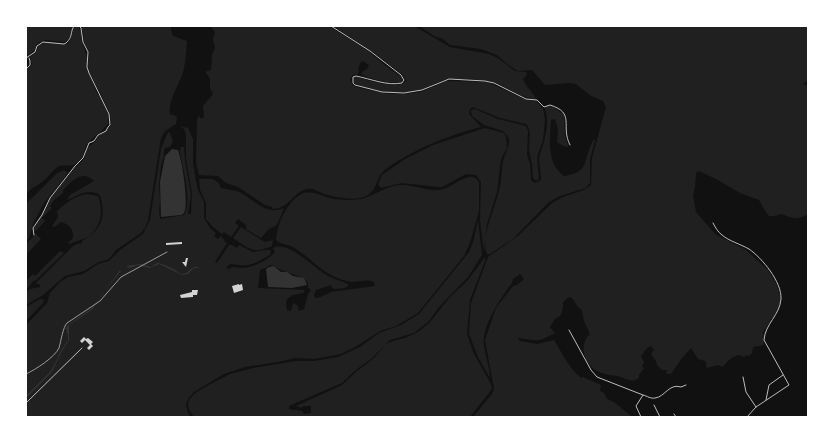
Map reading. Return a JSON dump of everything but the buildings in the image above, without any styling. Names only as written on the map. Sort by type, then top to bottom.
[{"type":"street","points":[[26,58],[36,51],[37,46],[43,42],[66,43],[72,35],[72,29],[74,26]]},
{"type":"street","points":[[34,234],[32,230],[42,215],[50,198],[75,166],[84,158],[89,144],[94,141],[98,135],[106,130],[110,124],[108,111],[102,98],[96,90],[87,67],[88,52],[83,42],[81,28],[78,26]]},
{"type":"street","points":[[331,26],[370,51],[401,74],[404,80],[402,83],[397,84],[378,82],[356,76],[353,77],[352,80],[355,85],[382,92],[404,93],[422,90],[449,79],[494,83],[526,99],[537,100],[544,107],[550,105],[561,109],[566,115],[566,136],[570,145]]},
{"type":"street","points":[[26,69],[31,63],[28,57]]},
{"type":"street","points":[[713,223],[723,236],[750,250],[770,271],[777,282],[781,293],[780,308],[764,332],[764,340],[789,385],[756,407],[747,417]]},
{"type":"street","points":[[570,330],[591,370],[598,377],[653,398],[657,398],[673,387],[681,387],[686,385]]},
{"type":"street","points":[[26,403],[82,348]]},
{"type":"street","points":[[766,400],[769,385],[784,374]]},
{"type":"street","points":[[743,377],[746,392],[756,407]]},
{"type":"street","points":[[641,417],[636,406],[643,395]]},
{"type":"street","points":[[654,405],[660,417]]},
{"type":"shaded area","points":[[26,26],[73,26],[71,35],[66,42],[45,40],[38,43],[34,51],[26,57]]},
{"type":"shaded area","points":[[75,26],[81,31],[82,42],[87,57],[87,68],[97,93],[102,99],[108,114],[108,124],[88,143],[79,162],[73,165],[59,166],[54,169],[45,179],[26,194],[26,69],[32,64],[30,57],[36,52],[39,45],[45,42],[67,44]]},
{"type":"shaded area","points":[[80,26],[170,26],[173,36],[187,41],[184,68],[172,98],[170,108],[170,114],[176,116],[177,118],[176,124],[165,131],[161,138],[148,220],[141,233],[116,250],[109,259],[99,262],[84,271],[65,276],[43,295],[26,305],[26,292],[30,289],[40,287],[40,285],[36,283],[73,246],[82,243],[82,241],[88,238],[96,230],[102,216],[103,210],[100,196],[98,194],[88,192],[67,200],[70,195],[94,181],[85,176],[81,176],[70,183],[63,190],[63,193],[54,200],[50,206],[52,208],[42,218],[45,221],[36,231],[33,230],[50,199],[75,167],[84,159],[88,147],[95,142],[99,135],[106,131],[111,125],[109,111],[89,71],[89,53],[84,41],[83,31]]},
{"type":"shaded area","points":[[210,26],[329,26],[367,50],[403,78],[402,82],[387,82],[375,80],[365,76],[361,74],[369,65],[363,61],[360,63],[358,74],[353,75],[350,79],[352,84],[359,88],[388,94],[404,94],[421,92],[446,81],[487,82],[524,99],[536,101],[543,108],[545,120],[543,140],[537,157],[539,179],[536,181],[533,178],[529,150],[530,134],[528,126],[526,124],[500,118],[473,107],[470,109],[469,114],[481,127],[456,134],[419,149],[396,162],[382,173],[369,194],[360,198],[349,199],[307,189],[298,193],[284,206],[273,209],[238,187],[226,183],[218,176],[199,175],[196,163],[197,120],[199,115],[200,118],[204,118],[203,106],[213,94],[210,88],[210,78],[205,72],[211,70],[212,55],[215,48],[213,39],[215,32]]},
{"type":"shaded area","points":[[333,26],[414,26],[450,47],[489,54],[499,59],[515,71],[526,72],[527,75],[523,79],[524,82],[536,99],[520,95],[496,83],[473,80],[447,79],[424,89],[398,93],[370,89],[354,83],[354,77],[378,83],[398,85],[406,81],[404,76],[373,52]]},
{"type":"shaded area","points":[[419,26],[808,26],[808,80],[803,84],[808,86],[808,214],[797,218],[792,218],[781,214],[769,216],[759,200],[740,193],[699,171],[696,173],[693,195],[696,212],[715,234],[746,250],[768,270],[776,283],[780,296],[780,304],[763,332],[764,345],[753,347],[752,353],[749,356],[747,355],[744,357],[739,355],[732,358],[723,367],[718,365],[707,368],[707,363],[698,359],[691,348],[671,374],[667,374],[666,372],[668,370],[662,370],[657,365],[651,354],[654,350],[651,346],[647,348],[641,356],[644,362],[642,366],[644,368],[639,375],[639,378],[636,380],[628,380],[597,371],[589,364],[584,354],[584,343],[590,334],[584,321],[581,309],[572,298],[569,297],[563,302],[561,315],[555,319],[550,327],[555,333],[540,340],[518,338],[520,341],[537,344],[554,340],[573,370],[581,378],[583,377],[601,385],[600,391],[604,393],[607,399],[614,402],[631,416],[473,417],[492,394],[494,389],[485,340],[496,308],[513,286],[517,285],[524,279],[520,274],[513,279],[512,283],[493,312],[489,321],[484,338],[484,345],[490,378],[478,357],[469,334],[471,303],[488,257],[519,235],[552,203],[563,197],[584,190],[591,185],[592,158],[606,107],[603,101],[591,96],[576,84],[569,83],[545,85],[532,70],[518,71],[497,55],[481,49],[450,45],[443,39],[434,36]]},
{"type":"shaded area","points":[[548,106],[554,107],[564,115],[565,136],[568,147],[557,142],[558,129],[555,119],[551,120],[550,151],[554,165],[564,176],[573,174],[583,168],[590,146],[594,139],[595,141],[590,159],[590,183],[586,188],[560,196],[549,202],[514,238],[490,254],[487,254],[485,247],[487,231],[500,187],[503,162],[508,147],[509,138],[503,131],[484,125],[472,116],[471,110],[475,109],[498,119],[526,126],[528,131],[527,155],[530,164],[531,180],[535,183],[541,180],[539,158],[547,128],[545,108]]},
{"type":"shaded area","points":[[179,126],[188,128],[193,139],[193,163],[198,190],[204,202],[204,218],[210,228],[216,233],[214,236],[218,239],[220,236],[227,243],[215,262],[217,263],[229,245],[237,248],[239,245],[253,252],[271,250],[270,255],[255,263],[247,265],[230,264],[226,268],[246,268],[255,265],[272,255],[275,252],[273,248],[279,247],[293,251],[328,276],[348,284],[348,286],[343,288],[333,289],[331,285],[316,290],[314,295],[315,298],[331,292],[375,286],[374,282],[371,281],[350,282],[331,275],[293,247],[280,243],[276,240],[280,221],[287,208],[301,194],[311,192],[334,199],[355,200],[364,198],[389,187],[399,185],[440,190],[467,177],[476,178],[479,182],[479,211],[470,243],[464,256],[418,313],[396,326],[380,331],[357,346],[341,354],[314,359],[295,358],[245,367],[224,374],[194,392],[188,399],[186,404],[187,410],[189,415],[192,417],[26,417],[26,325],[47,303],[50,293],[60,282],[68,277],[83,274],[98,264],[109,261],[120,250],[143,234],[150,220],[161,149],[168,132],[170,133],[173,141],[170,147],[165,148],[164,150],[161,165],[159,185],[160,219],[184,215],[187,192],[180,151],[181,147],[184,147],[191,195],[188,214],[191,214],[192,193],[186,159],[186,134],[184,129]],"holes":[[[270,265],[283,271],[301,277],[308,283],[308,288],[311,290],[308,294],[304,309],[299,311],[298,306],[293,303],[291,311],[287,310],[286,304],[287,299],[293,295],[303,293],[305,290],[258,288],[260,270]]]},
{"type":"shaded area","points":[[485,128],[504,133],[506,136],[507,148],[501,159],[497,192],[487,224],[484,252],[480,220],[481,182],[476,175],[466,174],[442,187],[402,183],[381,188],[378,184],[382,175],[405,159],[433,145]]},
{"type":"shaded area","points":[[172,149],[178,150],[181,162],[186,205],[184,213],[181,215],[161,217],[160,182],[165,156]]},
{"type":"shaded area","points":[[64,170],[68,173],[44,203],[33,224],[29,238],[26,241],[26,204],[57,173]]},
{"type":"shaded area","points":[[199,179],[215,180],[221,188],[239,192],[266,209],[278,210],[284,208],[277,225],[269,229],[261,238],[246,229],[246,225],[238,219],[235,223],[239,226],[231,237],[224,232],[222,234],[206,219],[206,203],[200,190]]},
{"type":"shaded area","points":[[87,194],[98,196],[101,208],[100,219],[96,229],[88,237],[70,244],[68,243],[73,238],[73,235],[69,226],[61,222],[54,227],[52,226],[58,217],[57,211],[74,198]]},
{"type":"shaded area","points":[[478,220],[482,255],[468,277],[439,307],[429,321],[414,333],[390,340],[386,344],[418,332],[429,323],[450,297],[468,280],[485,257],[485,261],[470,300],[467,334],[474,354],[491,384],[492,389],[470,417],[194,417],[189,410],[189,400],[194,394],[230,374],[253,368],[296,361],[314,361],[338,357],[360,347],[379,333],[401,325],[419,314],[469,252]],"holes":[[[386,344],[373,359],[342,385],[296,406],[302,408],[303,406],[311,406],[311,413],[304,414],[302,411],[289,409],[289,406],[342,383],[357,369],[371,359]]]},
{"type":"shaded area","points":[[241,227],[265,242],[273,240],[272,246],[260,250],[246,247],[233,238]]},
{"type":"shaded area","points":[[36,234],[41,239],[26,255],[26,244]]},
{"type":"shaded area","points":[[60,251],[64,253],[35,281],[34,280],[26,290],[26,283],[28,282],[26,281],[33,274],[35,276]]},
{"type":"shaded area","points":[[157,263],[163,264],[181,274],[186,273],[194,267],[199,267],[194,268],[188,274],[182,275],[159,264],[150,268],[138,265],[130,268],[126,266],[141,264],[151,267]]},
{"type":"shaded area","points":[[274,266],[281,272],[287,272],[293,276],[304,278],[307,285],[292,288],[268,287],[266,269]]},
{"type":"shaded area","points":[[120,270],[121,271],[106,289]]},
{"type":"shaded area","points":[[99,298],[93,309],[69,325],[69,340],[54,368],[51,373],[26,398],[26,396],[50,372],[56,362],[60,352],[68,340],[66,328],[68,325],[92,308]]},
{"type":"shaded area","points":[[40,299],[44,300],[43,303],[26,321],[26,307]]},
{"type":"railway","points":[[26,374],[44,363],[57,352],[64,328],[67,323],[100,301],[121,277],[167,252]]}]
